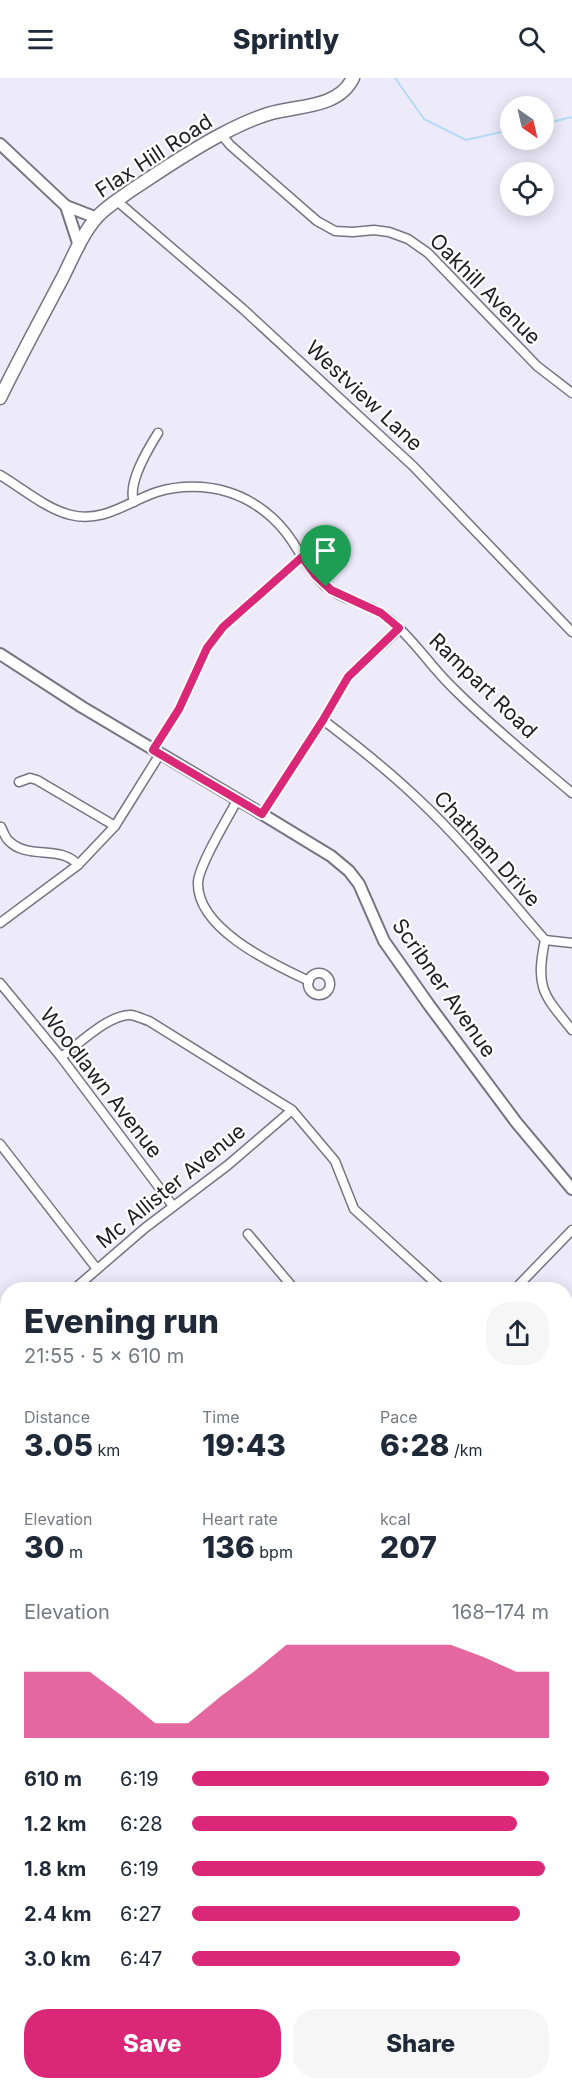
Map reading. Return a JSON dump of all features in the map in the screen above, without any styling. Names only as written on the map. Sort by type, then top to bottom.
[{"type":"main road","name":"Flax Hill Road","points":[[0,399],[36,326],[79,246],[97,218],[159,171],[221,134],[270,113],[309,106],[332,98],[344,91],[353,78]]},
{"type":"street","name":"Oakhill Avenue","points":[[221,134],[230,146],[317,221],[335,231],[390,232],[408,239],[428,253],[537,366],[572,393]]},
{"type":"street","points":[[0,145],[66,206],[97,218]]},
{"type":"street","name":"Westview Lane","points":[[117,201],[243,309],[413,466],[572,632]]},
{"type":"street","points":[[66,206],[79,246]]},
{"type":"street","points":[[134,502],[132,495],[136,479],[158,433]]},
{"type":"street","name":"Rampart Road","points":[[0,475],[69,515],[88,517],[105,515],[158,492],[176,488],[205,487],[229,492],[251,502],[270,515],[315,575],[331,590],[381,613],[399,628],[453,688],[572,793]]},
{"type":"street","points":[[0,923],[78,865],[115,826],[179,709],[207,648],[237,614],[302,557]]},
{"type":"street","points":[[262,814],[348,677],[399,628]]},
{"type":"street","name":"Scribner Avenue","points":[[0,654],[82,707],[331,856],[354,877],[384,941],[516,1122],[572,1189]]},
{"type":"street","name":"Chatham Drive","points":[[323,720],[360,748],[420,800],[545,940]]},
{"type":"street","points":[[20,782],[30,778],[37,780],[115,826]]},
{"type":"street","points":[[237,799],[202,868],[198,881],[199,896],[207,914],[225,932],[277,966],[309,981]]},
{"type":"street","points":[[1,827],[9,841],[26,851],[61,855],[74,860],[78,865]]},
{"type":"street","points":[[572,943],[545,940],[540,966],[540,982],[547,998],[572,1030]]},
{"type":"street","name":"Woodlawn Avenue","points":[[0,983],[61,1057],[173,1206]]},
{"type":"street","points":[[61,1057],[118,1017],[132,1015],[149,1021],[292,1110],[335,1161],[354,1209],[434,1282]]},
{"type":"street","name":"Mc Allister Avenue","points":[[82,1282],[173,1206],[228,1165],[292,1110]]},
{"type":"street","points":[[0,1144],[97,1269]]},
{"type":"street","points":[[522,1282],[572,1230]]},
{"type":"street","points":[[248,1234],[288,1282]]},
{"type":"waterway","points":[[395,78],[424,119],[466,140],[500,132]]},
{"type":"waterway","points":[[554,121],[572,117]]},
{"type":"route","points":[[302,557],[326,587],[346,598],[373,608],[399,628],[348,677],[262,814],[153,750],[179,709],[207,648],[223,627],[254,602],[302,557]]}]
